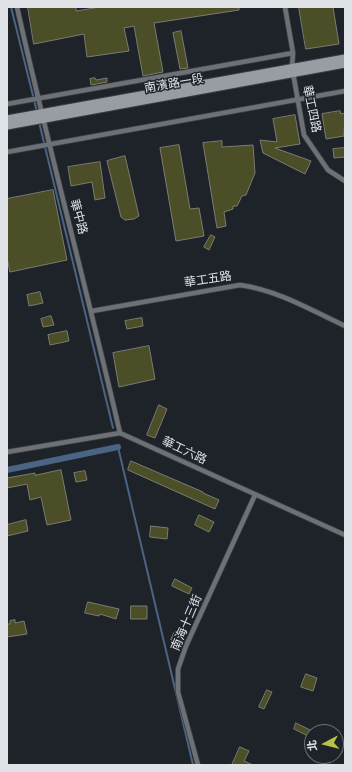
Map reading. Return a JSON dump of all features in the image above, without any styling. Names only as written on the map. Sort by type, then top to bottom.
[{"type":"main road","name":"南濱路一段","points":[[7,119],[41,116],[293,70],[345,58]]},
{"type":"main road","name":"南濱路一段","points":[[293,70],[345,64]]},
{"type":"main road","name":"南濱路一段","points":[[7,126],[41,116]]},
{"type":"street","name":"華中路","points":[[17,7],[41,116],[92,311],[120,433]]},
{"type":"street","name":"華工四路","points":[[285,7],[293,53],[293,70],[304,135],[328,170],[345,181]]},
{"type":"street","points":[[7,104],[293,53]]},
{"type":"street","points":[[7,152],[345,91]]},
{"type":"street","name":"華工五路","points":[[92,311],[240,285],[256,287],[274,293],[345,326]]},
{"type":"street","points":[[7,452],[120,433]]},
{"type":"street","name":"華工六路","points":[[120,433],[345,535]]},
{"type":"street","name":"南海十三街","points":[[198,765],[178,692],[178,669],[186,646],[255,495]]},
{"type":"building","points":[[28,7],[76,7],[76,11],[100,7],[239,7],[239,10],[154,23],[163,72],[143,76],[134,26],[124,28],[129,51],[87,57],[84,34],[34,44]]},
{"type":"building","points":[[299,7],[333,7],[339,44],[306,49]]},
{"type":"building","points":[[181,31],[188,68],[180,69],[173,33]]},
{"type":"building","points":[[95,78],[96,80],[107,78],[107,82],[91,85],[90,79]]},
{"type":"building","points":[[340,111],[341,114],[345,113],[344,136],[326,139],[322,114]]},
{"type":"building","points":[[295,115],[300,144],[275,148],[311,161],[305,174],[263,153],[260,140],[277,142],[273,119]]},
{"type":"building","points":[[222,141],[222,147],[253,145],[255,173],[246,195],[242,196],[237,206],[233,206],[233,209],[224,212],[226,226],[217,228],[203,143]]},
{"type":"building","points":[[179,145],[190,209],[199,208],[204,236],[176,241],[160,148]]},
{"type":"building","points":[[345,148],[345,157],[334,158],[333,149]]},
{"type":"building","points":[[125,156],[139,216],[134,219],[125,220],[121,217],[107,161]]},
{"type":"building","points":[[100,162],[105,198],[95,200],[92,182],[71,186],[68,167]]},
{"type":"building","points":[[53,190],[67,260],[10,272],[7,258],[7,199]]},
{"type":"building","points":[[211,235],[215,237],[209,250],[204,247]]},
{"type":"building","points":[[40,292],[43,303],[29,306],[27,295]]},
{"type":"building","points":[[51,316],[54,325],[43,327],[41,319]]},
{"type":"building","points":[[142,318],[143,326],[127,329],[125,321]]},
{"type":"building","points":[[67,331],[69,341],[50,345],[48,335]]},
{"type":"building","points":[[149,346],[155,379],[119,387],[113,353]]},
{"type":"building","points":[[159,405],[167,409],[155,438],[147,435]]},
{"type":"building","points":[[131,461],[219,500],[215,509],[128,470]]},
{"type":"building","points":[[61,470],[71,520],[47,525],[41,497],[30,500],[27,484],[7,488],[7,478]]},
{"type":"building","points":[[85,471],[87,480],[76,482],[74,473]]},
{"type":"building","points":[[199,515],[214,522],[209,532],[195,525]]},
{"type":"building","points":[[26,520],[28,531],[7,536],[7,525]]},
{"type":"building","points":[[151,526],[168,528],[167,539],[150,537]]},
{"type":"building","points":[[175,579],[192,588],[189,594],[172,586]]},
{"type":"building","points":[[88,602],[119,609],[116,619],[100,614],[99,616],[85,613]]},
{"type":"building","points":[[131,606],[147,606],[147,619],[131,619]]},
{"type":"building","points":[[15,620],[15,623],[24,621],[27,634],[7,637],[7,624],[10,624],[10,621]]},
{"type":"building","points":[[174,633],[185,639],[182,646],[171,640]]},
{"type":"building","points":[[306,674],[317,678],[313,691],[301,687]]},
{"type":"building","points":[[267,690],[272,692],[264,709],[259,707]]},
{"type":"building","points":[[296,723],[304,727],[304,734],[294,729]]},
{"type":"building","points":[[240,747],[249,751],[244,761],[253,765],[232,765]]},
{"type":"waterway","points":[[11,7],[37,112]]},
{"type":"waterway","points":[[39,122],[113,428]]},
{"type":"waterway","points":[[118,447],[193,765]]},
{"type":"waterway","points":[[7,470],[118,447]]}]
